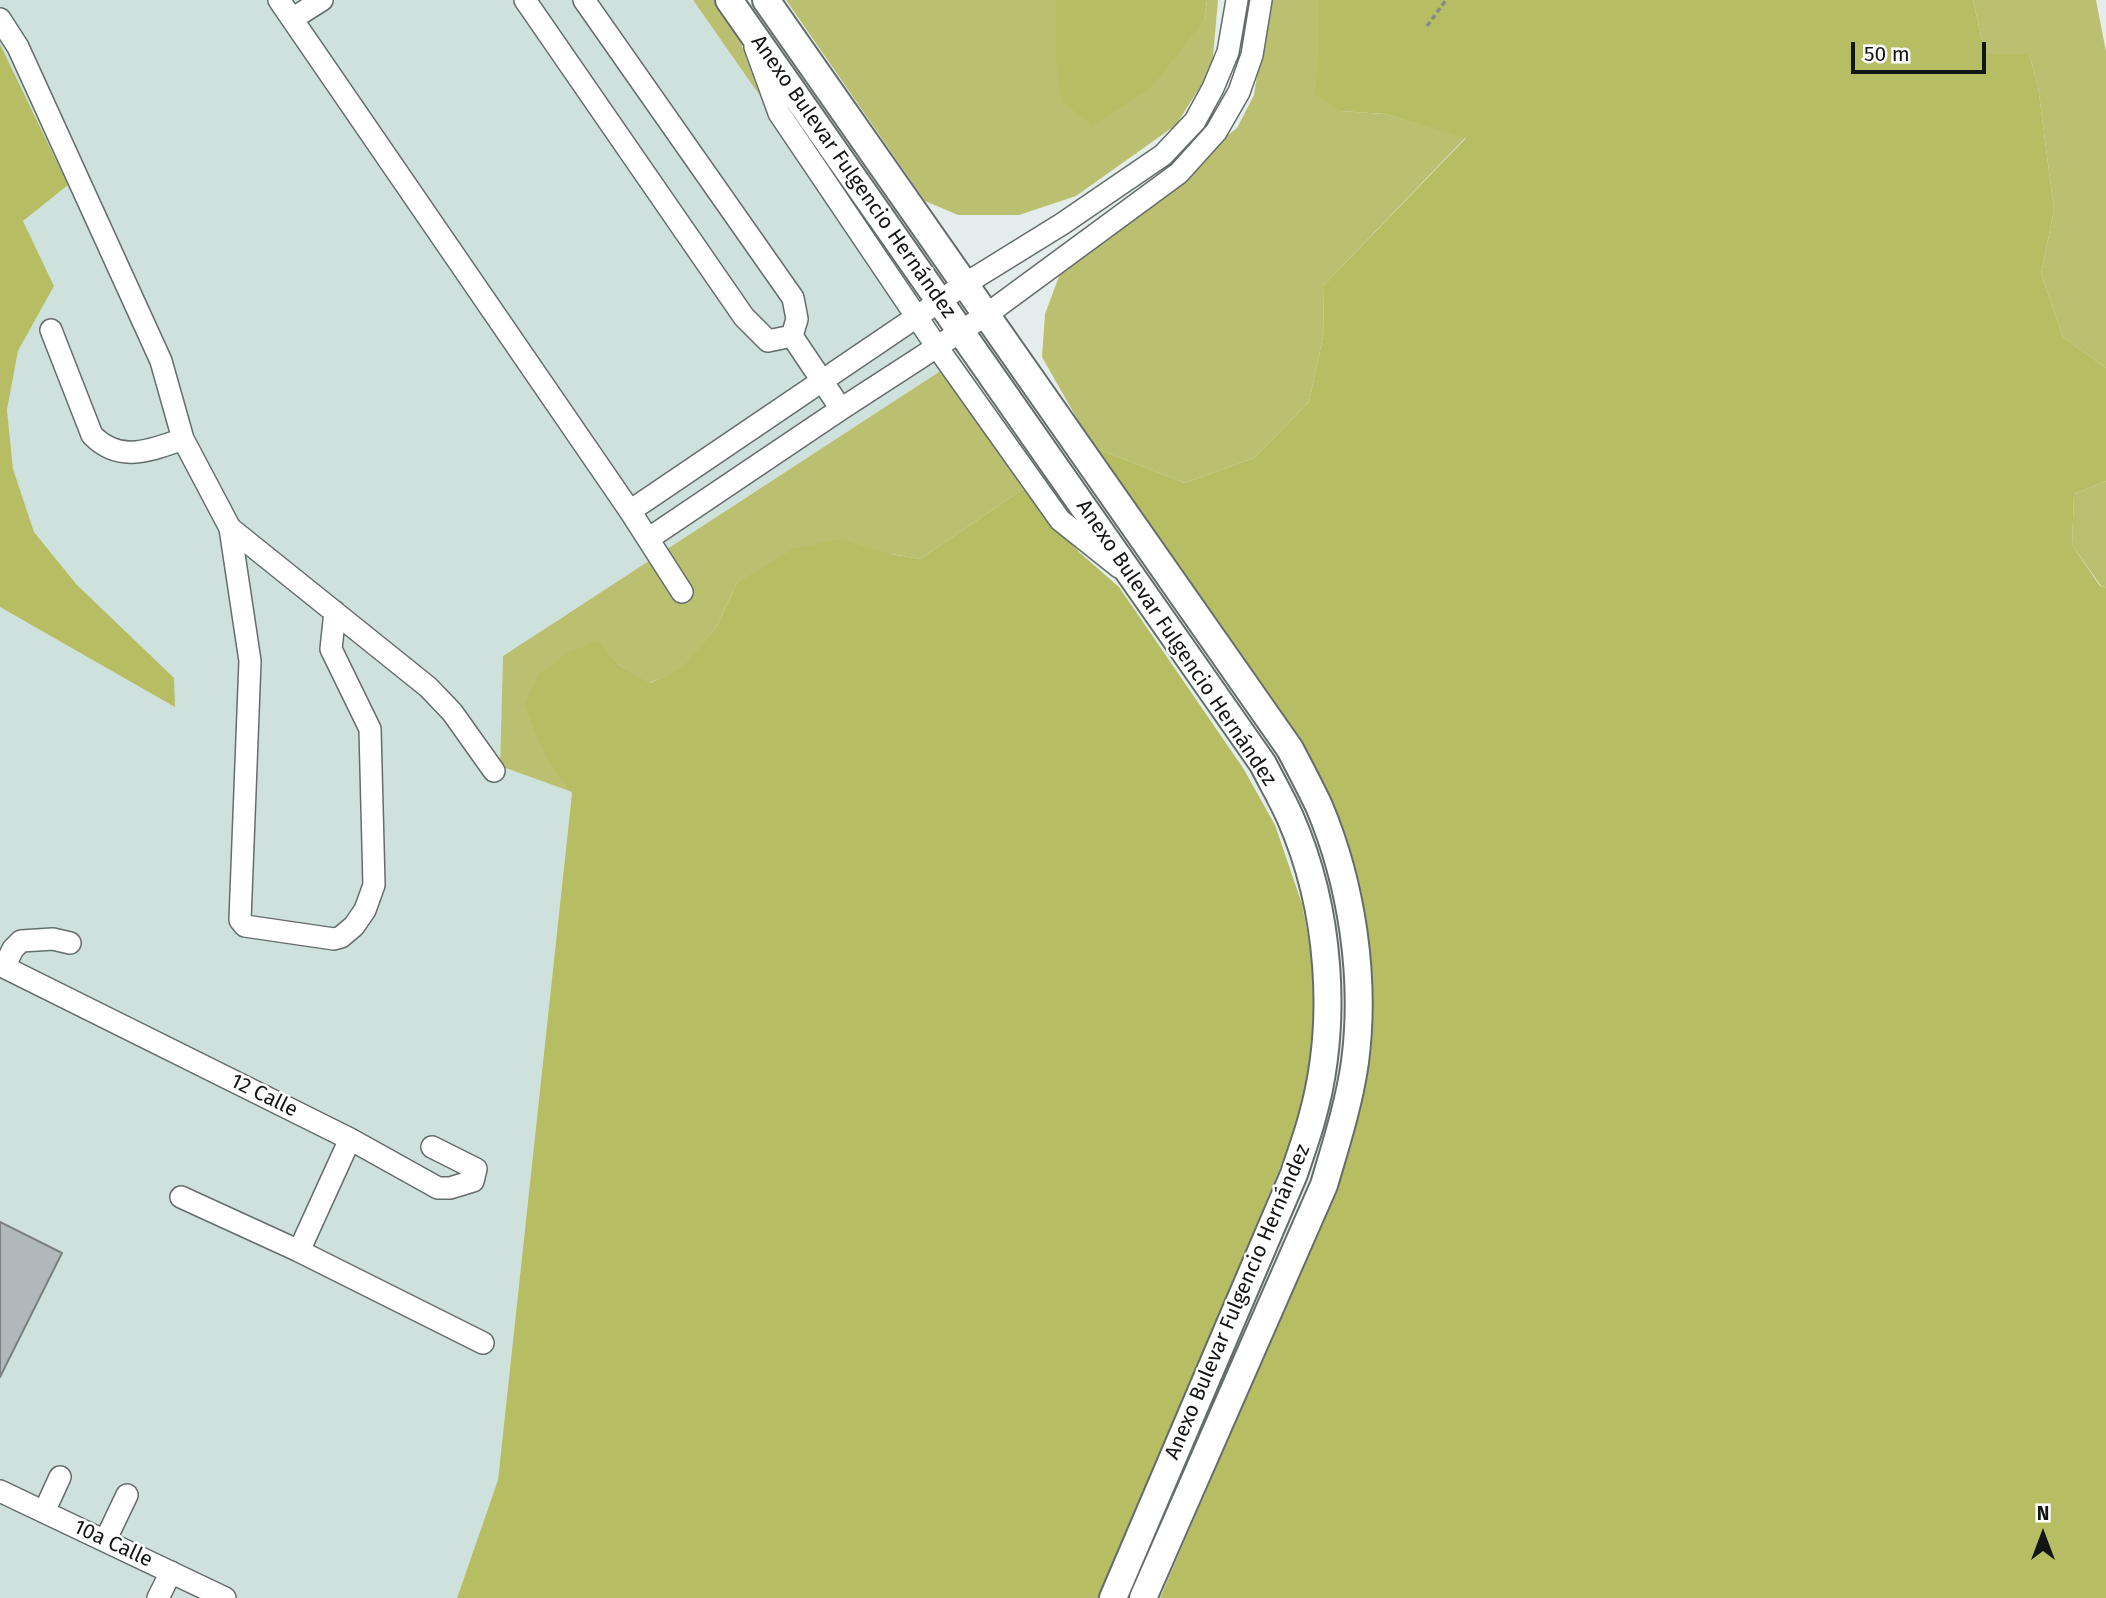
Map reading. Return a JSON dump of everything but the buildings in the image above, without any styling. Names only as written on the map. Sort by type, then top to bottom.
[{"type":"main road","name":"Anexo Bulevar Fulgencio Hernández","points":[[729,0],[1263,764],[1290,819],[1310,876],[1322,935],[1327,996],[1324,1056],[1313,1116],[1294,1174],[1113,1598]]},
{"type":"main road","name":"Anexo Bulevar Fulgencio Hernández","points":[[766,0],[1290,749],[1319,807],[1340,868],[1353,931],[1358,995],[1355,1060],[1343,1124],[1324,1185],[1143,1598]]},
{"type":"lane","points":[[279,0],[630,511],[682,592]]},
{"type":"lane","points":[[292,19],[322,0]]},
{"type":"lane","points":[[525,0],[744,317],[768,341],[792,336]]},
{"type":"lane","points":[[584,0],[793,298],[797,319],[792,336],[841,409]]},
{"type":"lane","points":[[630,511],[965,284],[1163,155],[1195,121],[1213,88],[1228,52],[1237,0]]},
{"type":"lane","points":[[648,539],[961,332],[1179,173],[1216,132],[1239,92],[1252,55],[1261,0]]},
{"type":"lane","points":[[0,19],[18,47],[161,361],[183,439],[229,528],[250,661],[240,920],[245,926],[334,939],[341,937],[365,910],[374,885],[370,729],[331,649],[335,612]]},
{"type":"lane","points":[[749,29],[779,113],[937,347],[1060,520],[1138,583]]},
{"type":"lane","points":[[1083,209],[1098,232]]},
{"type":"lane","points":[[51,330],[92,435],[99,442],[133,453],[183,439]]},
{"type":"lane","points":[[229,528],[436,695],[452,712],[494,771]]},
{"type":"lane","points":[[2,966],[21,941],[52,939],[70,943]]},
{"type":"lane","name":"12 Calle","points":[[2,966],[349,1139],[438,1188],[450,1188],[473,1181],[477,1169],[432,1147]]},
{"type":"lane","points":[[299,1251],[349,1139]]},
{"type":"lane","points":[[181,1196],[484,1343]]},
{"type":"lane","points":[[44,1512],[60,1477]]},
{"type":"lane","name":"10a Calle","points":[[0,1491],[225,1598]]},
{"type":"lane","points":[[104,1541],[127,1495]]},
{"type":"lane","points":[[158,1598],[170,1572]]},
{"type":"path","points":[[1427,26],[1446,0]]},
{"type":"shaded area","points":[[0,0],[693,0],[948,366],[503,656],[500,766],[572,792],[498,1480],[457,1598],[0,1598],[0,607],[175,706],[34,532],[13,469],[7,410],[18,351],[54,286],[23,221],[68,185],[0,44]]},
{"type":"green space","points":[[693,0],[718,0],[733,21],[760,96]]},
{"type":"green space","points":[[786,0],[1056,0],[1056,63],[1204,20],[1207,0],[1218,0],[1212,68],[1176,125],[1076,196],[1019,215],[958,215],[925,201]]},
{"type":"green space","points":[[1056,0],[1207,0],[1204,20],[1151,88],[1093,125],[1062,102],[1056,63]]},
{"type":"green space","points":[[1269,0],[1319,0],[1319,44],[1341,111],[1385,114],[1466,137],[1323,286],[1324,332],[1309,402],[1254,458],[1185,483],[1093,447],[1042,357],[1045,314],[1064,263],[1237,128],[1254,95]]},
{"type":"green space","points":[[1319,0],[1973,0],[1985,54],[2029,54],[2038,86],[2054,210],[2041,274],[2063,337],[2106,368],[2106,481],[2074,494],[2072,545],[2100,586],[2106,588],[2106,1598],[1160,1598],[1273,1335],[1368,997],[1358,884],[1304,755],[1093,447],[1185,483],[1254,458],[1309,402],[1324,332],[1323,286],[1466,138],[1385,114],[1341,111],[1315,94]]},
{"type":"green space","points":[[1973,0],[2096,0],[2106,52],[2106,368],[2063,337],[2041,274],[2054,210],[2038,86],[2029,54],[1985,54]]},
{"type":"green space","points":[[0,44],[68,185],[23,221],[54,286],[18,351],[7,410],[13,469],[34,532],[77,585],[174,678],[175,707],[0,607]]},
{"type":"green space","points":[[948,366],[1023,489],[920,559],[891,554],[737,583],[717,626],[682,669],[649,683],[619,665],[598,642],[572,792],[500,766],[503,656]]},
{"type":"green space","points":[[2106,481],[2106,588],[2101,586],[2072,545],[2074,494]]},
{"type":"green space","points":[[1023,489],[1079,552],[1119,587],[1243,768],[1275,825],[1302,904],[1317,982],[1313,1067],[1288,1149],[1099,1598],[457,1598],[498,1480],[572,793],[548,761],[524,705],[539,674],[567,653],[598,641],[619,665],[650,683],[682,668],[717,626],[737,583],[793,549],[839,539],[920,559]]}]
